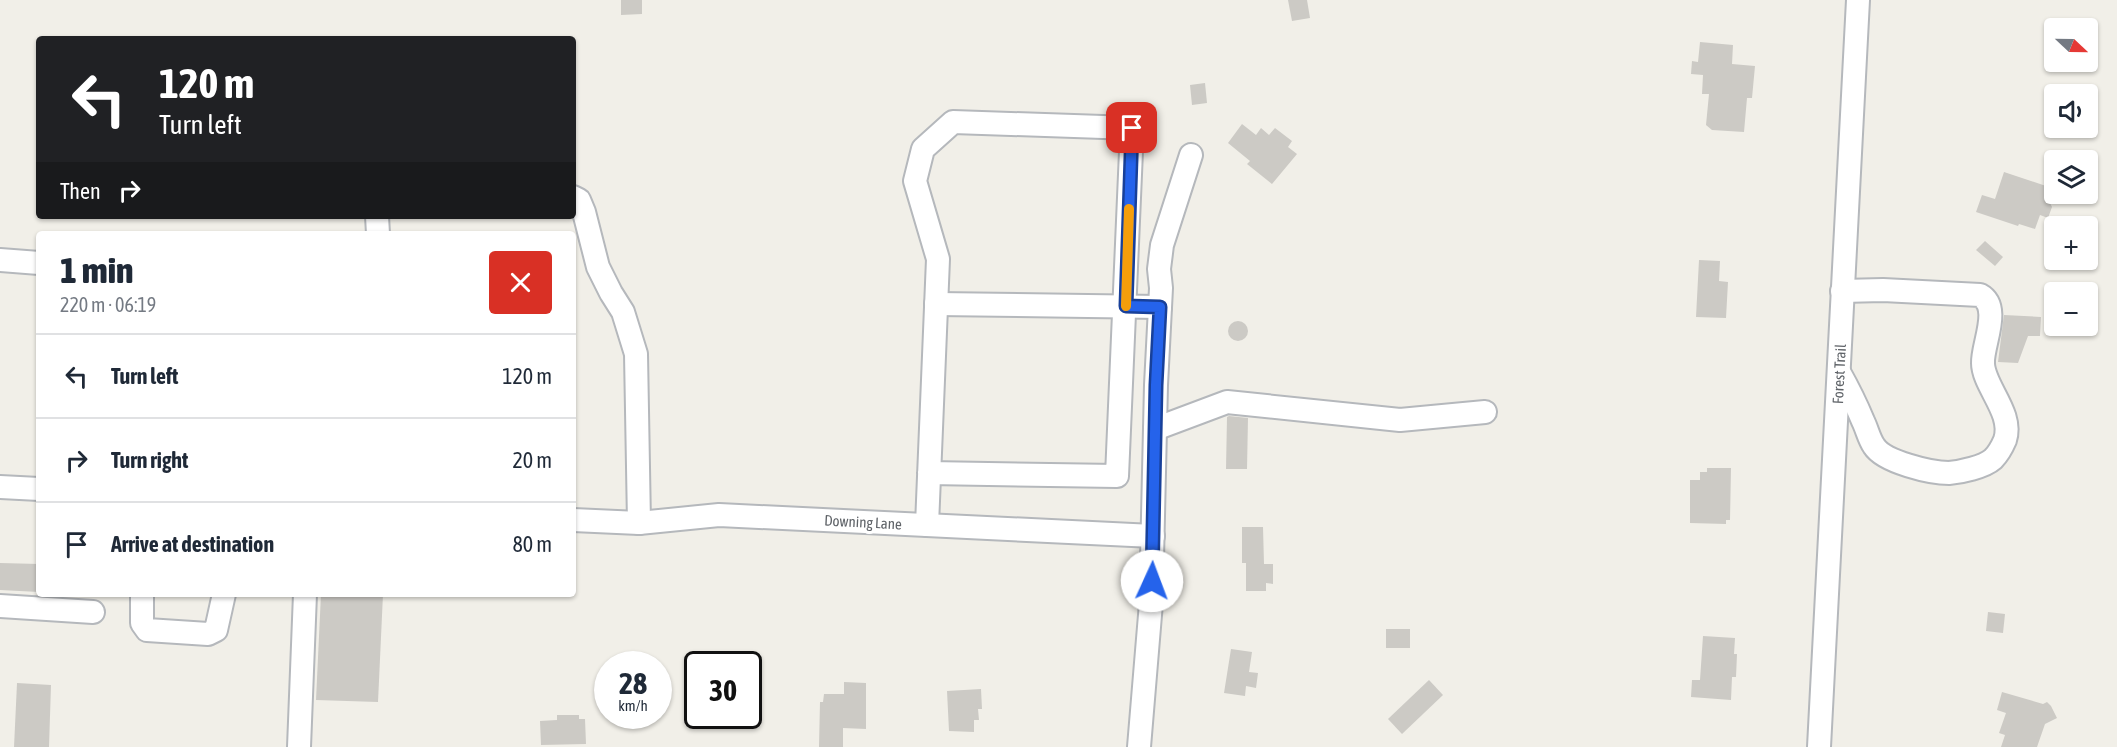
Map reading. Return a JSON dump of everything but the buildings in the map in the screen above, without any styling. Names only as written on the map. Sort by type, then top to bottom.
[{"type":"street","name":"Forest Trail","points":[[1819,747],[1858,0]]},
{"type":"street","points":[[927,525],[929,473],[938,259],[915,182],[922,149],[953,122],[1132,128],[1117,476],[929,473]]},
{"type":"street","points":[[1139,747],[1151,603],[1160,307],[1159,269],[1162,245],[1191,155]]},
{"type":"street","points":[[576,198],[579,200],[584,212],[598,267],[623,312],[636,354],[639,523]]},
{"type":"street","points":[[0,260],[36,263]]},
{"type":"street","points":[[1839,372],[1874,447],[1883,455],[1903,464],[1950,473],[1991,461],[2001,450],[2006,438],[2007,426],[1982,364],[1990,319],[1984,297],[1905,291],[1842,291]]},
{"type":"street","points":[[936,304],[1160,307]]},
{"type":"street","points":[[1155,429],[1227,402],[1400,420],[1485,412]]},
{"type":"street","points":[[0,487],[36,489]]},
{"type":"street","name":"Downing Lane","points":[[576,520],[639,523],[719,515],[1153,536]]},
{"type":"street","points":[[142,597],[141,622],[147,630],[208,634],[216,630],[223,597]]},
{"type":"street","points":[[299,747],[305,597]]},
{"type":"street","points":[[0,606],[93,612]]},
{"type":"slow traffic","points":[[1126,306],[1129,209]]},
{"type":"route","points":[[1132,128],[1126,306],[1160,307],[1152,581]]}]
